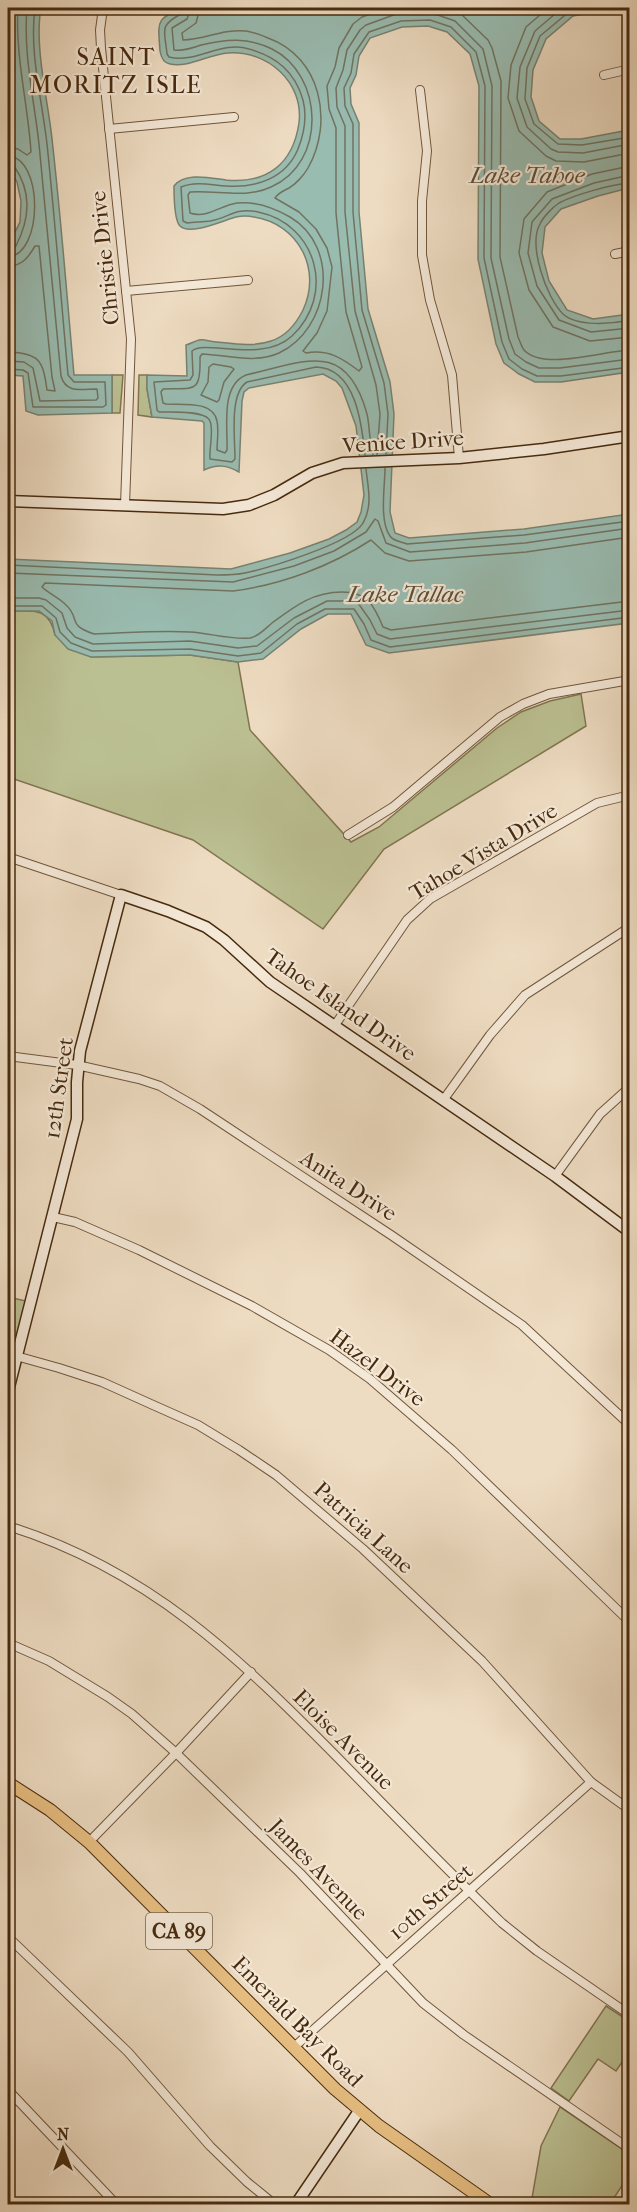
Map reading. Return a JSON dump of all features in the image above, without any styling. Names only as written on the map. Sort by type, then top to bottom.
[{"type":"main road","name":"Emerald Bay Road","points":[[8,1783],[50,1810],[89,1842],[293,2048],[359,2111],[490,2205]]},
{"type":"street","name":"Christie Drive","points":[[104,8],[100,30],[101,48],[126,291],[131,366],[125,505]]},
{"type":"street","points":[[604,75],[630,69]]},
{"type":"street","points":[[420,90],[427,151],[422,201],[422,255],[430,300],[453,375],[459,458]]},
{"type":"street","points":[[109,129],[234,117]]},
{"type":"street","points":[[615,254],[630,251]]},
{"type":"street","points":[[126,291],[248,280]]},
{"type":"street","name":"Venice Drive","points":[[8,501],[223,509],[249,505],[274,495],[312,473],[330,466],[459,458],[544,449],[630,436]]},
{"type":"street","points":[[348,836],[393,807],[507,712],[549,694],[630,680]]},
{"type":"street","name":"Tahoe Vista Drive","points":[[335,1025],[407,920],[430,899],[597,803],[630,795]]},
{"type":"street","name":"Tahoe Island Drive","points":[[8,856],[168,911],[206,927],[270,981],[555,1176],[630,1232]]},
{"type":"street","name":"12th Street","points":[[8,1390],[77,1119],[80,1051],[121,895]]},
{"type":"street","points":[[444,1100],[490,1035],[525,995],[630,927]]},
{"type":"street","name":"Anita Drive","points":[[8,1056],[78,1065],[139,1079],[160,1086],[200,1109],[522,1325],[630,1425]]},
{"type":"street","points":[[555,1176],[600,1114],[630,1087]]},
{"type":"street","name":"Hazel Drive","points":[[53,1217],[75,1222],[139,1250],[252,1306],[303,1335],[370,1379],[452,1450],[630,1622]]},
{"type":"street","name":"Patricia Lane","points":[[16,1356],[102,1382],[198,1425],[276,1475],[363,1549],[482,1660],[591,1782],[630,1810]]},
{"type":"street","name":"Eloise Avenue","points":[[8,1526],[74,1550],[135,1584],[182,1614],[251,1672],[502,1923],[537,1951],[630,2015]]},
{"type":"street","name":"James Avenue","points":[[8,1643],[49,1661],[132,1714],[300,1873],[406,1987],[442,2019],[630,2149]]},
{"type":"street","points":[[89,1842],[176,1754],[251,1672]]},
{"type":"street","name":"10th Street","points":[[293,2048],[591,1782]]},
{"type":"street","points":[[8,1937],[128,2052],[210,2146],[274,2205]]},
{"type":"street","points":[[8,2090],[116,2205]]},
{"type":"street","points":[[296,2205],[359,2111]]},
{"type":"green space","points":[[112,375],[123,375],[120,413],[112,413]]},
{"type":"green space","points":[[139,375],[147,375],[152,417],[138,415]]},
{"type":"green space","points":[[8,611],[32,611],[44,615],[55,635],[91,657],[190,655],[238,662],[250,730],[351,842],[379,827],[497,728],[521,712],[550,701],[581,694],[586,726],[384,849],[323,929],[193,840],[8,777]]},
{"type":"green space","points":[[8,1297],[26,1301],[8,1369]]},
{"type":"green space","points":[[606,2006],[629,2021],[629,2052],[616,2071],[598,2059],[569,2101],[551,2088]]},
{"type":"green space","points":[[560,2107],[629,2154],[629,2175],[610,2204],[531,2204],[541,2146]]},
{"type":"water","points":[[8,8],[41,8],[40,56],[55,169],[74,375],[112,375],[112,413],[38,415],[26,411],[23,376],[8,375],[8,246],[20,222],[21,201],[17,182],[8,166]]},
{"type":"water","points":[[185,8],[618,8],[573,16],[546,39],[533,70],[531,97],[539,121],[560,139],[581,139],[629,130],[629,188],[561,209],[545,227],[542,253],[549,281],[567,310],[593,319],[629,314],[629,372],[561,382],[535,382],[504,363],[496,344],[478,259],[479,86],[470,54],[447,32],[428,26],[402,27],[370,38],[359,56],[356,75],[350,88],[351,104],[359,123],[359,212],[368,309],[390,382],[394,414],[390,512],[395,533],[409,538],[524,529],[629,514],[629,623],[389,653],[366,645],[351,614],[328,614],[301,629],[263,659],[238,662],[190,655],[91,657],[68,649],[55,635],[52,621],[39,611],[8,611],[8,559],[231,569],[290,553],[329,539],[357,522],[361,512],[364,495],[356,426],[342,388],[336,381],[323,374],[249,388],[244,392],[239,472],[222,466],[204,470],[204,423],[202,421],[152,417],[147,375],[187,376],[186,345],[199,340],[251,344],[277,339],[294,325],[303,310],[310,280],[308,265],[294,239],[270,221],[240,216],[191,229],[185,229],[178,223],[174,186],[191,177],[241,180],[266,175],[284,160],[291,150],[299,123],[296,94],[289,82],[269,63],[256,57],[242,53],[228,53],[177,65],[164,61],[160,51],[159,27],[163,18]]},
{"type":"district","name":"SAINT MORITZ ISLE","points":[[116,71]]},
{"type":"water label","name":"Lake Tahoe","points":[[527,175]]},
{"type":"water label","name":"Lake Tallac","points":[[405,594]]}]
